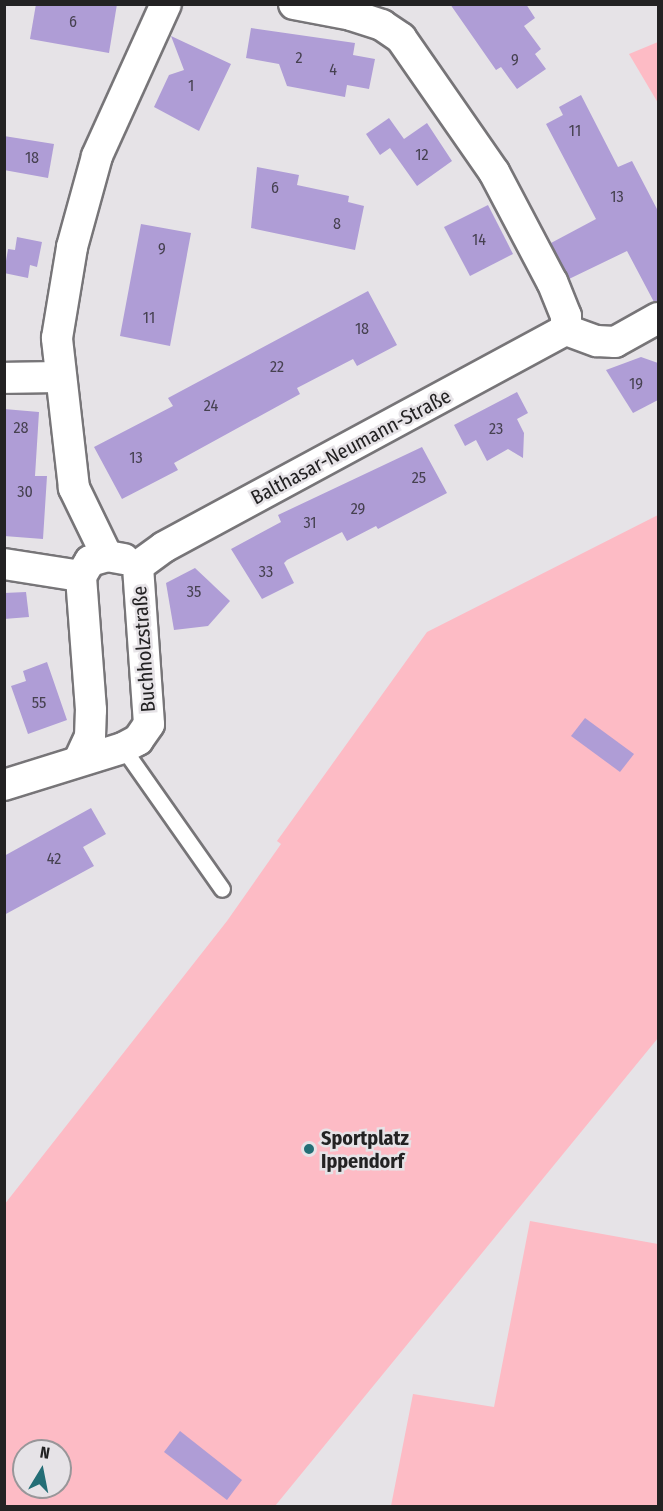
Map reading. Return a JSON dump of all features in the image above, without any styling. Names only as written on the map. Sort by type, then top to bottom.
[{"type":"street","points":[[80,758],[90,737],[91,710],[81,576],[90,561],[107,556],[74,488],[59,376],[60,310],[84,199],[97,156],[166,4]]},
{"type":"street","points":[[294,4],[352,15],[382,25],[401,38],[494,172],[552,282],[566,316],[566,330],[597,341],[615,342],[658,318]]},
{"type":"street","name":"Balthasar-Neumann-Straße","points":[[138,566],[164,547],[566,330]]},
{"type":"street","points":[[4,378],[59,376]]},
{"type":"street","name":"Buchholzstraße","points":[[4,785],[80,758],[123,748],[138,740],[150,724],[138,566],[107,556]]},
{"type":"street","points":[[4,564],[81,576]]},
{"type":"lane","points":[[123,748],[222,889]]},
{"type":"shaded area","points":[[658,42],[658,103],[629,54]]},
{"type":"shaded area","name":"Sportplatz Ippendorf","points":[[658,515],[658,1038],[275,1506],[5,1506],[4,1205],[227,921],[281,844],[277,841],[427,632]]},
{"type":"shaded area","points":[[530,1221],[658,1244],[658,1506],[391,1506],[413,1394],[494,1407]]},
{"type":"building","points":[[36,4],[117,4],[109,53],[30,39]]},
{"type":"building","points":[[450,4],[526,4],[535,18],[524,26],[541,49],[535,54],[546,69],[517,89],[501,67],[496,70]]},
{"type":"building","points":[[251,28],[355,43],[353,55],[375,59],[369,89],[347,85],[345,97],[287,86],[279,64],[246,58]]},
{"type":"building","points":[[171,36],[231,64],[199,131],[154,107],[169,75],[184,70]]},
{"type":"building","points":[[581,95],[618,167],[632,161],[658,211],[658,301],[654,302],[627,251],[569,279],[551,243],[596,219],[546,124],[563,115],[559,107]]},
{"type":"building","points":[[389,118],[404,139],[427,123],[452,161],[417,186],[390,148],[380,155],[366,134]]},
{"type":"building","points":[[4,136],[54,144],[48,178],[4,170]]},
{"type":"building","points":[[257,167],[299,175],[297,185],[349,196],[348,202],[364,206],[355,250],[251,228]]},
{"type":"building","points":[[488,205],[513,254],[470,276],[444,227]]},
{"type":"building","points":[[141,224],[191,233],[170,346],[120,336]]},
{"type":"building","points":[[17,237],[42,242],[37,267],[30,265],[28,278],[4,273],[8,249],[15,250]]},
{"type":"building","points":[[368,291],[397,345],[357,366],[353,359],[297,388],[300,394],[174,463],[178,470],[122,499],[94,447],[173,406],[168,398]]},
{"type":"building","points":[[641,357],[658,363],[658,400],[633,413],[606,370]]},
{"type":"building","points":[[517,392],[528,413],[517,419],[524,433],[523,458],[508,449],[487,461],[476,440],[465,446],[454,425]]},
{"type":"building","points":[[4,409],[39,412],[35,476],[47,476],[43,539],[4,536]]},
{"type":"building","points":[[422,447],[447,493],[378,529],[376,526],[347,541],[342,532],[287,560],[284,563],[294,583],[262,599],[231,549],[281,522],[278,515]]},
{"type":"building","points":[[195,568],[230,601],[208,626],[174,630],[166,583]]},
{"type":"building","points":[[26,592],[29,617],[4,619],[4,593]]},
{"type":"building","points":[[47,662],[67,720],[28,734],[11,686],[26,681],[23,671]]},
{"type":"building","points":[[585,718],[634,754],[620,772],[571,736]]},
{"type":"building","points":[[91,808],[106,834],[83,847],[94,866],[4,915],[4,856]]},
{"type":"building","points":[[180,1431],[242,1480],[227,1500],[164,1452]]},
{"type":"place","name":"Sportplatz Ippendorf","points":[[309,1149]]}]
